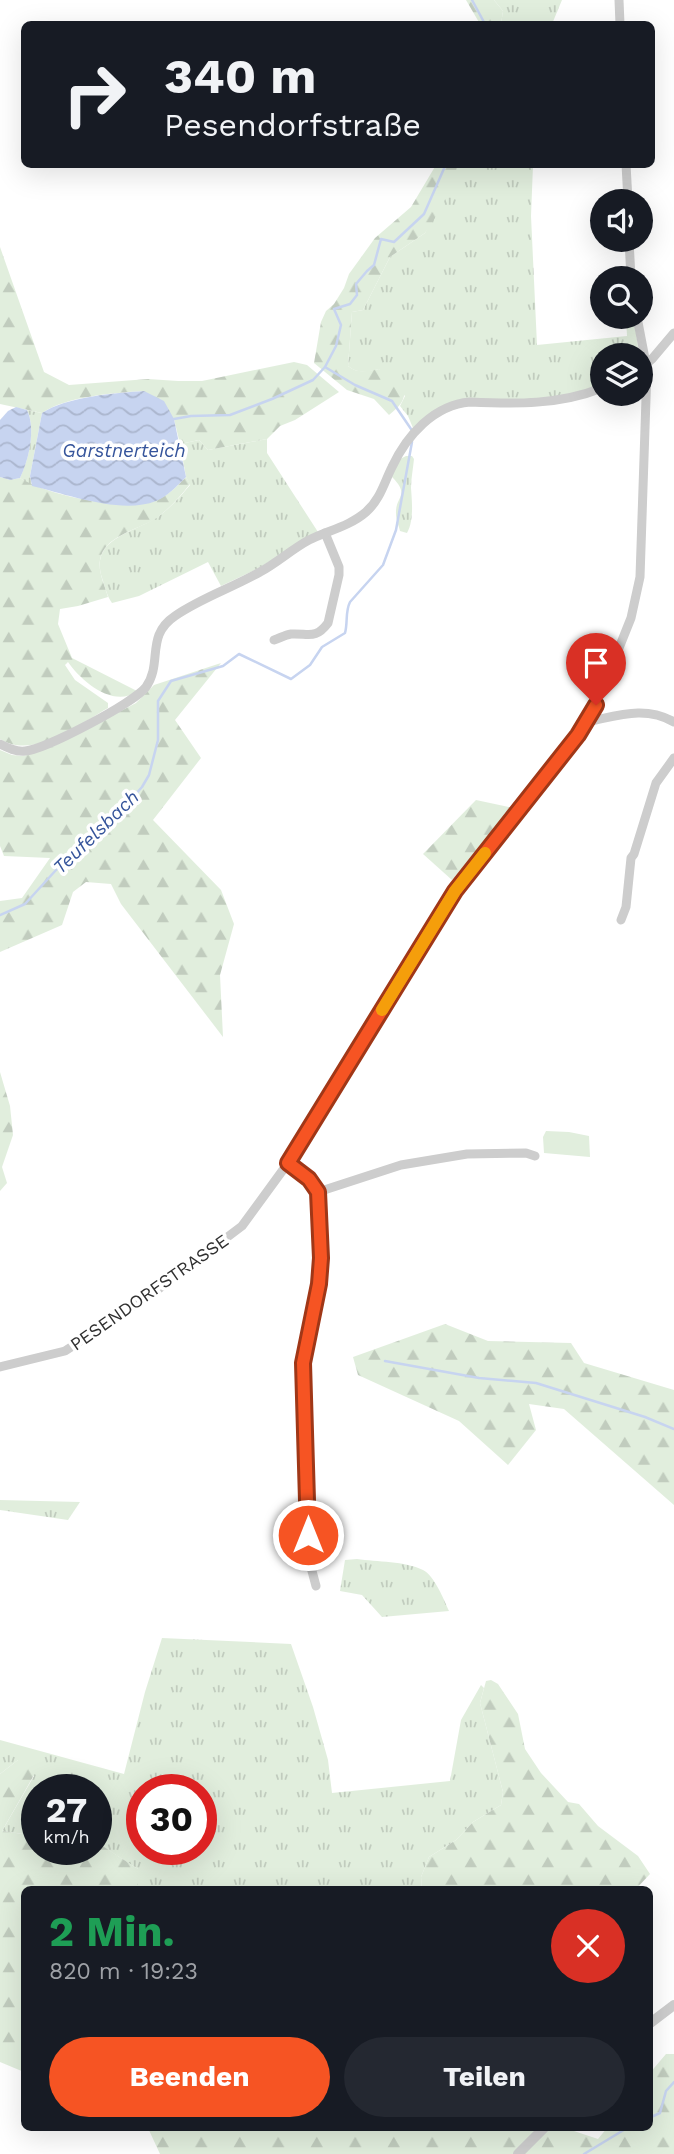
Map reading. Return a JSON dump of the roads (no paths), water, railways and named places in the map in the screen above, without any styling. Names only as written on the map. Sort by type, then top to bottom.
[{"type":"street","points":[[619,0],[620,21]]},
{"type":"street","points":[[626,168],[627,189]]},
{"type":"street","points":[[653,356],[674,333]]},
{"type":"street","points":[[0,744],[17,751],[37,749],[130,701],[150,681],[157,638],[165,624],[173,617],[260,573],[303,543],[352,522],[370,508],[381,492],[409,438],[441,410],[460,403],[539,403],[590,392]]},
{"type":"street","name":"PESENDORFSTRASSE","points":[[0,1367],[65,1351],[152,1294],[242,1226],[288,1163],[455,891],[566,751],[587,720],[622,642],[638,593],[641,559],[643,406]]},
{"type":"street","points":[[274,640],[289,634],[314,635],[328,623],[339,575],[325,533]]},
{"type":"street","points":[[587,720],[591,722],[639,712],[674,722]]},
{"type":"street","points":[[621,920],[631,858],[656,783],[674,758]]},
{"type":"street","points":[[318,1192],[401,1165],[467,1154],[526,1153],[536,1156]]},
{"type":"street","points":[[288,1163],[309,1179],[318,1192],[321,1258],[319,1284],[303,1363],[308,1471],[308,1556],[316,1587]]},
{"type":"street","points":[[653,2021],[674,2005]]},
{"type":"street","points":[[519,2154],[541,2131]]},
{"type":"water","name":"Garstnerteich","points":[[144,391],[164,401],[174,419],[186,477],[172,490],[156,501],[127,506],[94,502],[32,486],[30,476],[42,413],[77,400]]},
{"type":"water","points":[[16,407],[27,410],[31,435],[29,453],[20,478],[10,480],[0,477],[0,420]]},
{"type":"waterway","name":"Teufelsbach","points":[[472,0],[483,21]]},
{"type":"waterway","name":"Teufelsbach","points":[[174,419],[230,415],[313,380],[325,367],[336,346],[341,325],[334,309],[350,304],[357,295],[356,284],[374,265],[381,239],[394,242],[424,214],[444,168]]},
{"type":"waterway","name":"Teufelsbach","points":[[325,367],[355,385],[392,401],[411,429]]},
{"type":"waterway","name":"Teufelsbach","points":[[0,915],[25,904],[88,835],[115,817],[142,787],[149,775],[158,740],[158,701],[171,681],[223,666],[239,654],[291,679],[310,665],[322,647],[345,633],[350,602],[383,565],[396,530],[412,442]]},
{"type":"waterway","points":[[385,1361],[479,1378],[536,1383],[645,1417],[674,1429]]},
{"type":"waterway","points":[[653,2116],[660,2113],[666,2091],[674,2082]]},
{"type":"waterway","points":[[584,2154],[622,2131]]}]
